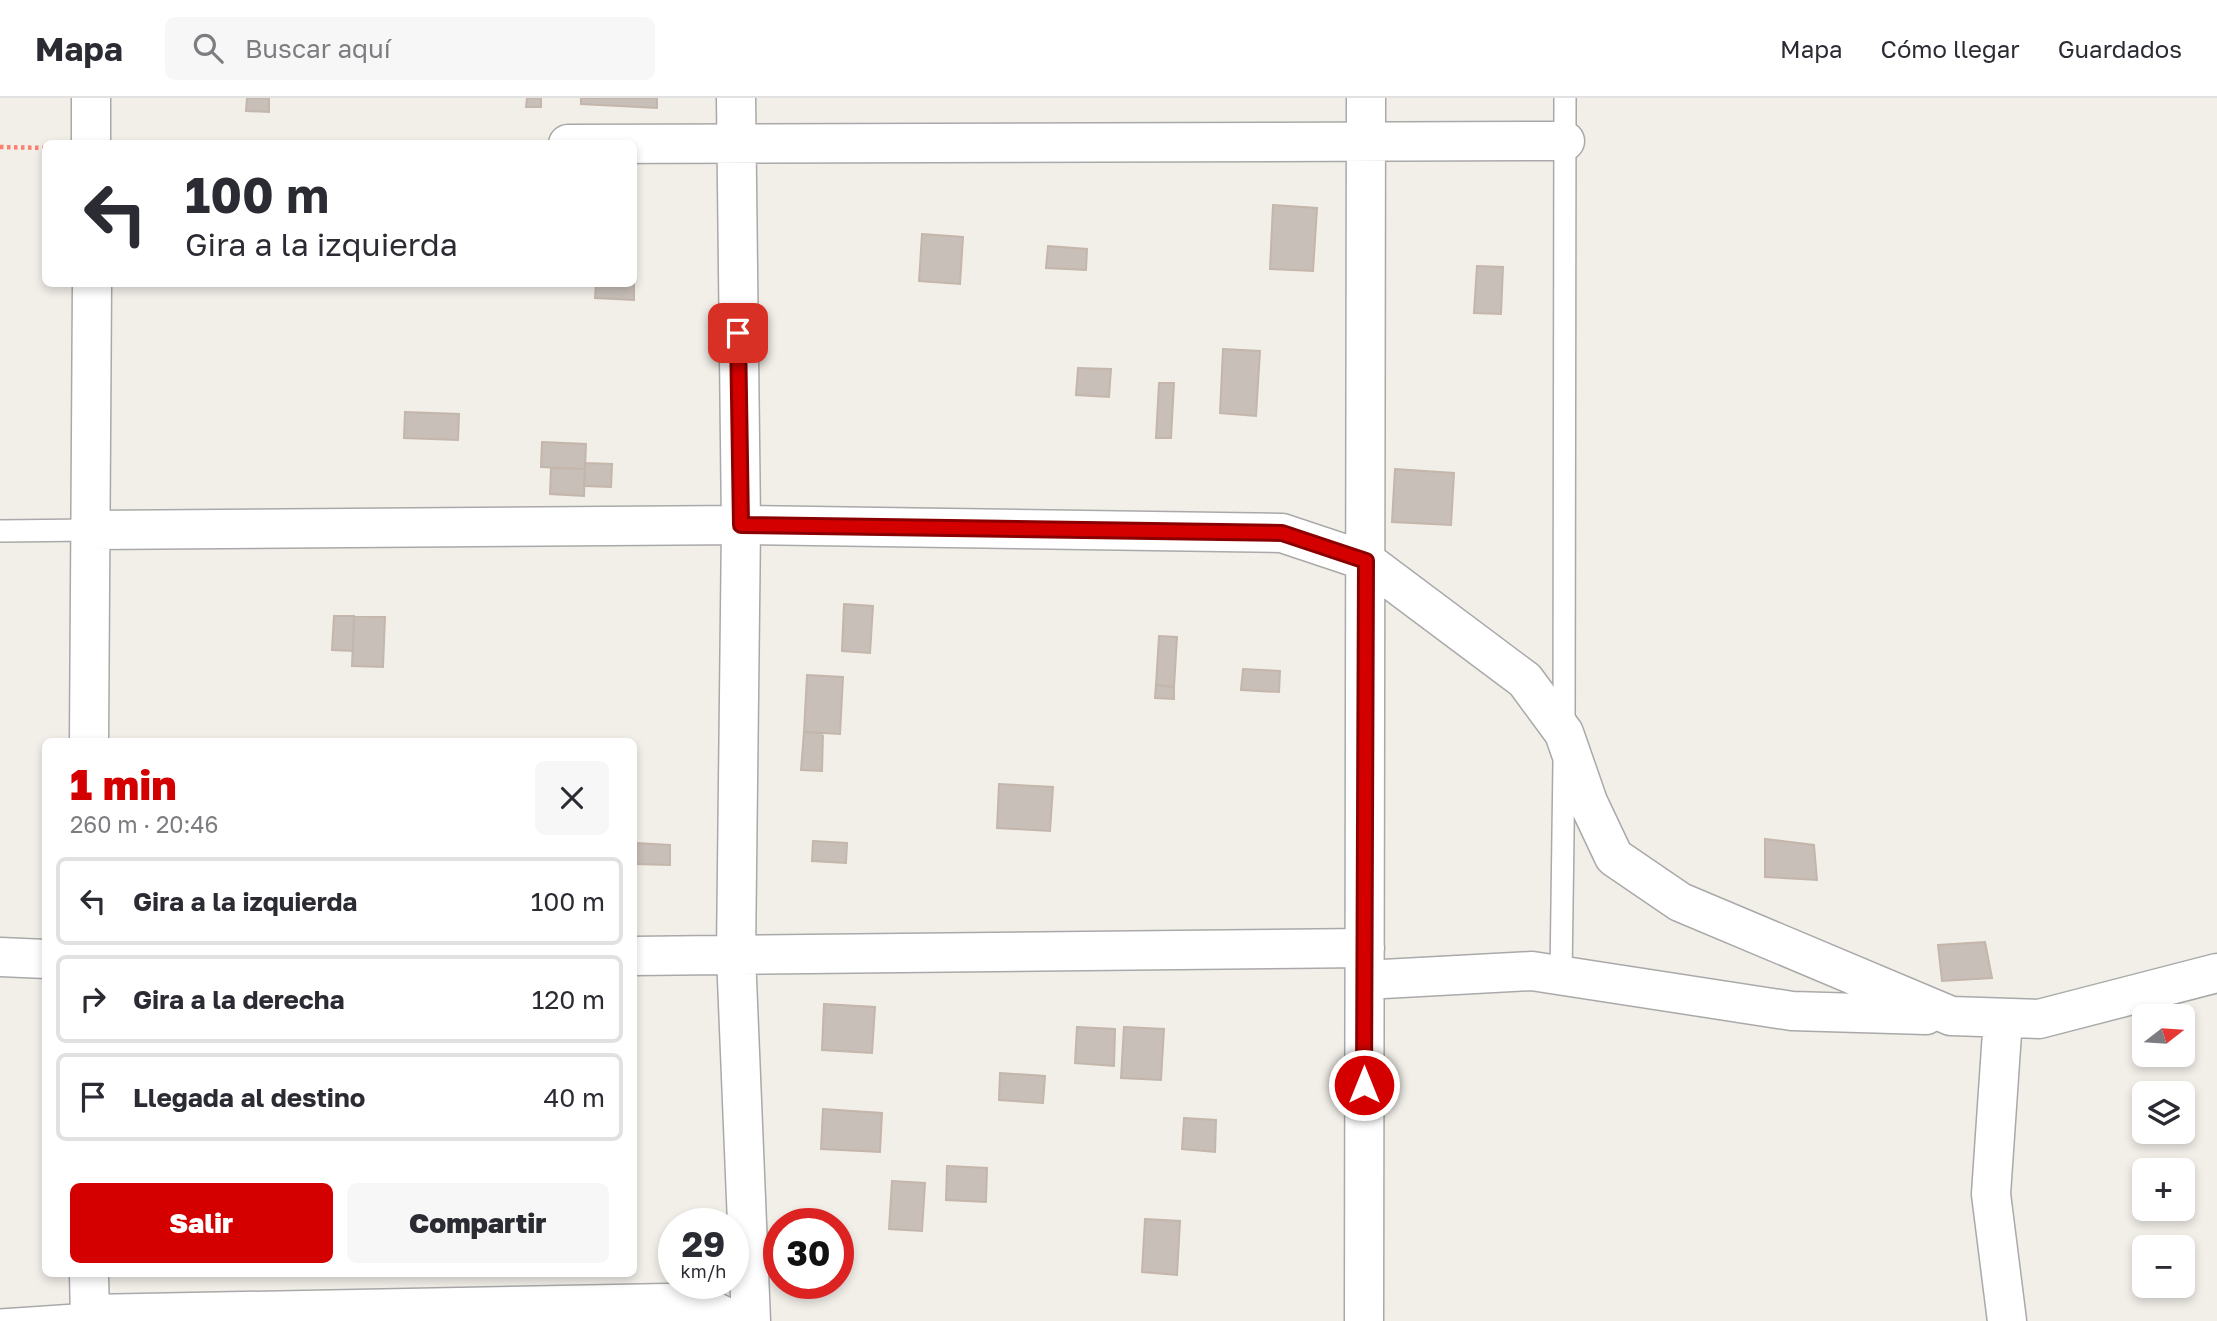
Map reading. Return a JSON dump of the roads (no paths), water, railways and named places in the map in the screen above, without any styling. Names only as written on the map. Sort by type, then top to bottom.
[{"type":"street","points":[[91,98],[91,140]]},
{"type":"street","points":[[736,98],[741,525],[736,955],[751,1321]]},
{"type":"street","points":[[1364,1321],[1366,98]]},
{"type":"street","points":[[637,143],[1565,141]]},
{"type":"street","points":[[89,738],[92,287]]},
{"type":"street","points":[[92,530],[741,525],[1282,533],[1366,561],[1525,680],[1564,733],[1588,802],[1614,857],[1680,902],[1951,1016]]},
{"type":"street","points":[[637,956],[1365,964],[1532,971],[1792,1011],[2039,1019],[2217,973]]},
{"type":"street","points":[[0,957],[42,959]]},
{"type":"street","points":[[2003,1018],[1991,1194],[2007,1321]]},
{"type":"street","points":[[89,1277],[90,1318],[668,1303],[712,1310],[734,1321]]},
{"type":"lane","points":[[1561,976],[1565,98]]},
{"type":"lane","points":[[0,531],[92,530]]},
{"type":"lane","points":[[0,1320],[90,1318]]}]
